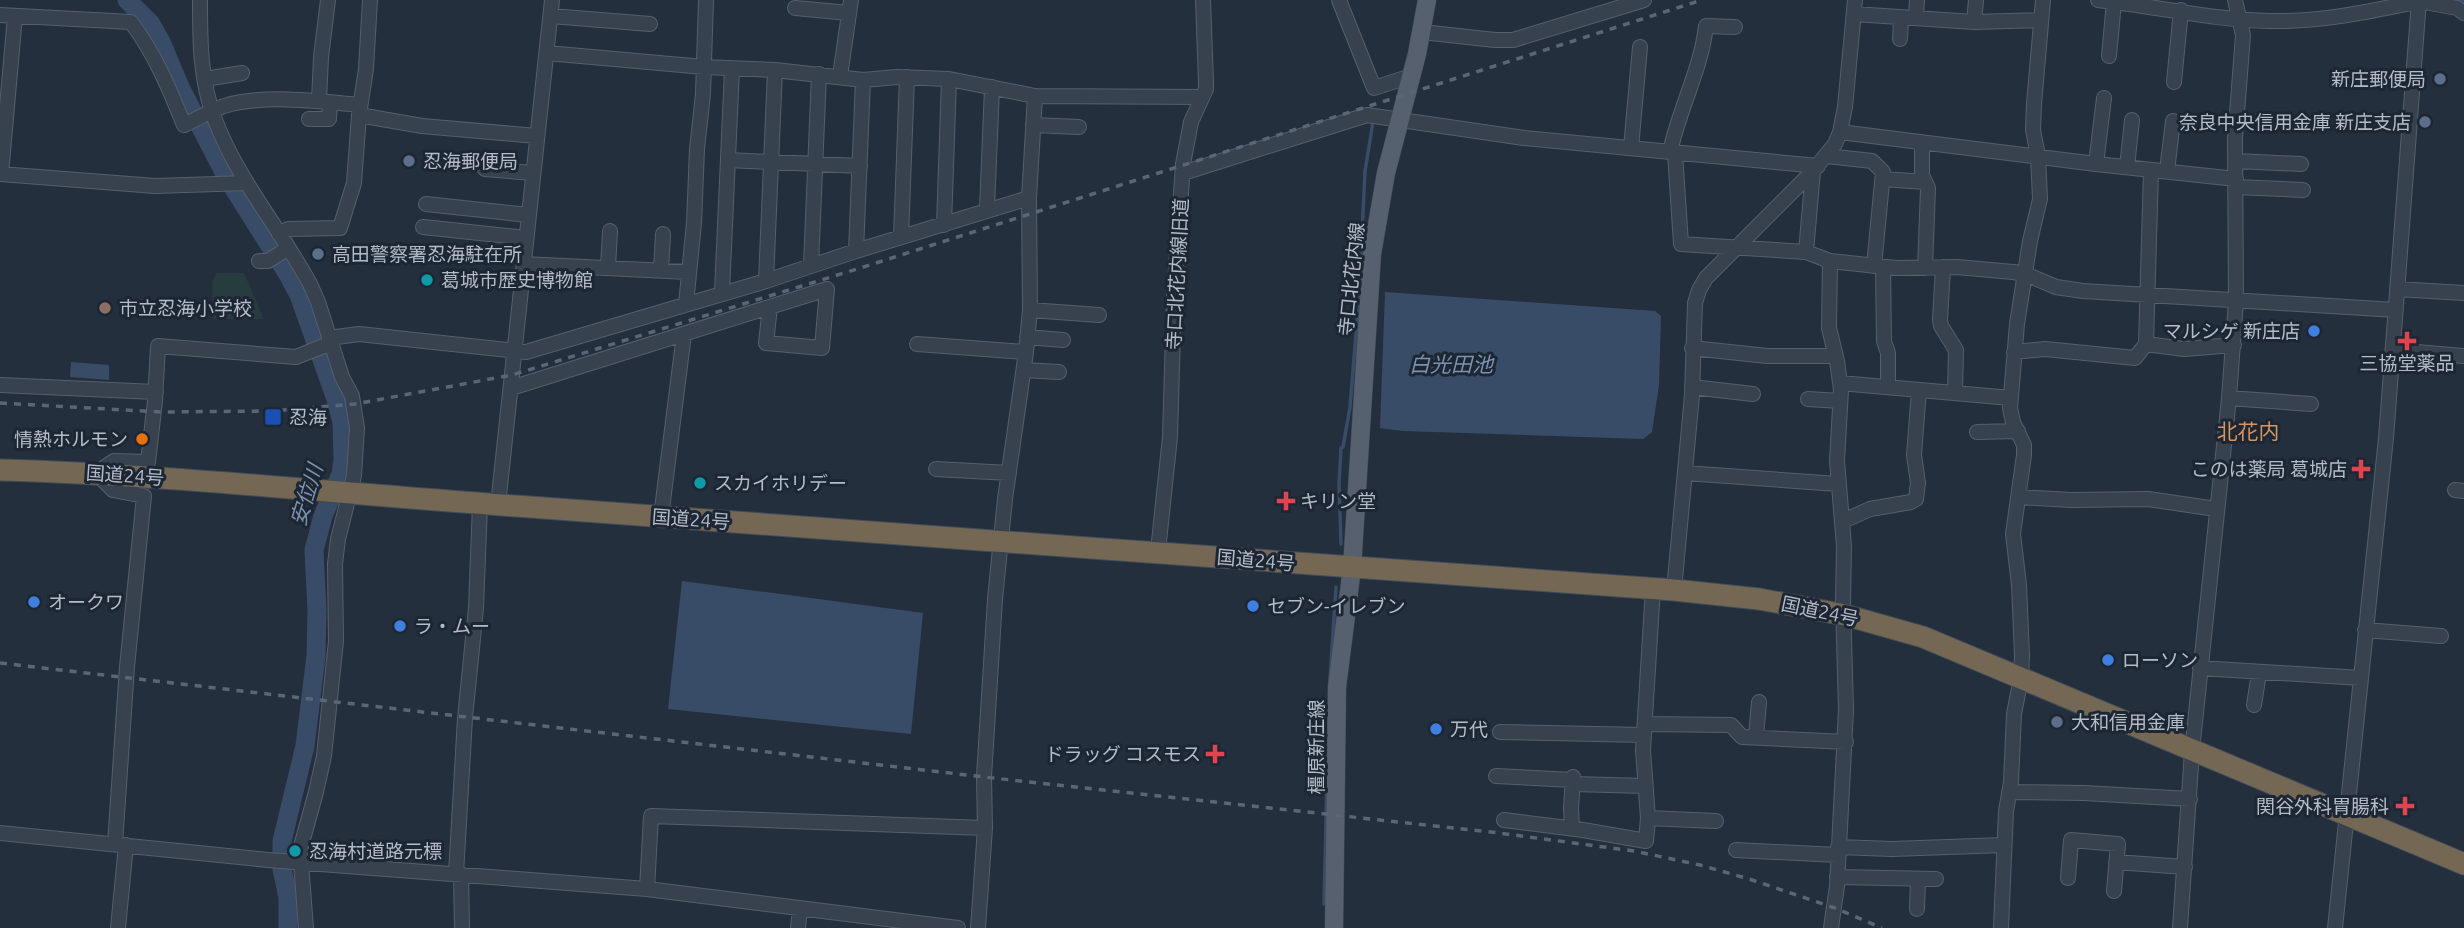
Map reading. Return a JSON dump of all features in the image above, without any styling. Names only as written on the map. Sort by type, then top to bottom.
[{"type":"highway","name":"国道24号","points":[[0,470],[96,473],[489,505],[1158,551],[1759,598],[1844,615],[1923,637],[2464,863]]},
{"type":"main road","name":"寺口北花内線","points":[[1352,568],[1372,254],[1387,173],[1422,32],[1427,0]]},
{"type":"main road","name":"橿原新庄線","points":[[1334,928],[1337,687],[1352,568]]},
{"type":"street","points":[[200,0],[201,59],[210,112],[243,183],[279,234],[318,302],[329,342],[352,396],[357,418],[356,459],[339,491],[335,564],[336,641],[320,775],[298,862],[306,928]]},
{"type":"street","points":[[309,119],[329,119],[321,57],[328,0]]},
{"type":"street","points":[[279,234],[288,229],[340,228],[355,183],[370,0]]},
{"type":"street","points":[[462,928],[458,874],[465,711],[489,505],[511,388],[552,0]]},
{"type":"street","points":[[686,304],[694,223],[706,0]]},
{"type":"street","name":"寺口北花内線旧道","points":[[1158,551],[1170,437],[1174,298],[1183,173],[1191,122],[1206,82],[1203,0]]},
{"type":"street","points":[[1339,0],[1374,88],[1411,76]]},
{"type":"street","points":[[1422,32],[1513,40],[1608,6],[1644,0]]},
{"type":"street","points":[[1916,18],[1917,0]]},
{"type":"street","points":[[1974,22],[1976,0]]},
{"type":"street","points":[[2001,928],[2001,845],[2009,792],[2014,715],[2021,678],[2021,617],[2013,534],[2024,445],[2011,415],[2011,397],[2014,352],[2025,274],[2040,199],[2034,104],[2043,0]]},
{"type":"street","points":[[2109,56],[2103,0],[2149,2],[2240,19],[2329,19],[2421,0],[2457,8],[2464,13]]},
{"type":"street","points":[[2180,928],[2192,751],[2234,345],[2235,129],[2243,42],[2235,0]]},
{"type":"street","points":[[2335,928],[2393,350],[2421,0]]},
{"type":"street","points":[[795,8],[850,7],[840,76]]},
{"type":"street","points":[[1504,820],[1646,841],[1648,818],[1645,730],[1663,589],[1685,472],[1692,387],[1693,317],[1699,290],[1706,278],[1819,164],[1840,132],[1852,54],[1855,7],[1901,17],[1974,22],[2041,20]]},
{"type":"street","points":[[2174,82],[2181,10]]},
{"type":"street","points":[[243,183],[155,186],[0,174],[8,16],[131,22],[149,45],[184,125],[210,112],[246,102],[325,101],[422,126],[537,136]]},
{"type":"street","points":[[551,16],[650,24]]},
{"type":"street","points":[[1900,39],[1901,17]]},
{"type":"street","points":[[1735,27],[1706,26],[1702,54],[1682,106],[1672,152],[1681,244],[1806,252],[1830,261],[1879,266],[1977,268],[2025,274],[2056,287],[2147,296],[2396,310]]},
{"type":"street","points":[[1631,148],[1640,47]]},
{"type":"street","points":[[547,53],[704,67],[775,70],[863,80],[907,77],[948,79],[1035,96],[1202,97]]},
{"type":"street","points":[[722,292],[732,69]]},
{"type":"street","points":[[766,281],[775,70]]},
{"type":"street","points":[[205,79],[242,73]]},
{"type":"street","points":[[811,266],[819,74]]},
{"type":"street","points":[[901,237],[907,77]]},
{"type":"street","points":[[944,225],[948,79]]},
{"type":"street","points":[[856,251],[863,80]]},
{"type":"street","points":[[987,209],[992,87]]},
{"type":"street","points":[[978,928],[985,828],[984,777],[1000,541],[1030,310],[1029,198],[1035,96]]},
{"type":"street","points":[[2096,164],[2104,98]]},
{"type":"street","points":[[1183,173],[1367,115],[1524,138],[1672,152],[1819,164],[1872,161],[1879,166],[1883,179],[1879,266],[1884,341],[1888,353],[1888,387]]},
{"type":"street","points":[[2127,167],[2132,120]]},
{"type":"street","points":[[2167,171],[2173,121]]},
{"type":"street","points":[[1033,125],[1079,127]]},
{"type":"street","points":[[1840,132],[2303,190]]},
{"type":"street","points":[[1922,142],[1922,175],[1928,188],[1925,268]]},
{"type":"street","points":[[728,160],[860,166]]},
{"type":"street","points":[[2236,161],[2301,164]]},
{"type":"street","points":[[1806,252],[1819,164]]},
{"type":"street","points":[[485,169],[533,173]]},
{"type":"street","points":[[2014,352],[2045,349],[2135,358],[2146,344],[2151,170]]},
{"type":"street","points":[[1883,179],[1925,182]]},
{"type":"street","points":[[118,928],[127,667],[144,495],[113,491],[96,473],[114,461],[148,462],[158,346],[296,357],[329,342],[359,334],[526,352],[766,281],[987,209],[1029,198]]},
{"type":"street","points":[[426,204],[528,215]]},
{"type":"street","points":[[429,231],[471,226],[526,238]]},
{"type":"street","points":[[608,268],[610,231]]},
{"type":"street","points":[[661,270],[663,234]]},
{"type":"street","points":[[264,261],[286,249]]},
{"type":"street","points":[[1830,261],[1829,328],[1840,383],[1838,484],[1843,521],[1846,742],[1831,928]]},
{"type":"street","points":[[523,264],[688,272]]},
{"type":"street","points":[[1943,267],[1940,320],[1956,351],[1955,393]]},
{"type":"street","points":[[511,388],[827,289],[822,348],[766,343],[770,307]]},
{"type":"street","points":[[2397,289],[2464,293]]},
{"type":"street","points":[[1030,310],[1099,315]]},
{"type":"street","points":[[661,517],[684,334]]},
{"type":"street","points":[[917,344],[1027,345],[1063,340]]},
{"type":"street","points":[[2146,344],[2183,349],[2234,345]]},
{"type":"street","points":[[1692,348],[1767,356],[1836,356]]},
{"type":"street","points":[[2393,350],[2464,356]]},
{"type":"street","points":[[1024,370],[1059,372]]},
{"type":"street","points":[[1840,383],[2011,397]]},
{"type":"street","points":[[0,385],[156,392]]},
{"type":"street","points":[[1692,387],[1753,394]]},
{"type":"street","points":[[1843,521],[1870,509],[1916,499],[1918,483],[1914,456],[1919,390]]},
{"type":"street","points":[[2229,398],[2311,404]]},
{"type":"street","points":[[1808,399],[1840,401]]},
{"type":"street","points":[[1977,432],[2018,431]]},
{"type":"street","points":[[936,469],[1009,473]]},
{"type":"street","points":[[1685,472],[1838,484]]},
{"type":"street","points":[[2018,497],[2111,501],[2148,499],[2216,509]]},
{"type":"street","points":[[2365,631],[2441,636]]},
{"type":"street","points":[[2200,668],[2361,678]]},
{"type":"street","points":[[2255,705],[2259,673]]},
{"type":"street","points":[[1756,737],[1759,702]]},
{"type":"street","points":[[1500,732],[1645,730],[1731,725],[1742,737],[1846,742]]},
{"type":"street","points":[[1496,776],[1573,778],[1645,786]]},
{"type":"street","points":[[1572,828],[1573,778]]},
{"type":"street","points":[[2009,792],[2190,799]]},
{"type":"street","points":[[647,889],[651,816],[985,828]]},
{"type":"street","points":[[1648,818],[1716,821]]},
{"type":"street","points":[[0,833],[268,860],[647,889],[958,928]]},
{"type":"street","points":[[2068,878],[2071,841],[2118,844],[2114,891]]},
{"type":"street","points":[[1736,850],[1838,851],[2001,845]]},
{"type":"street","points":[[2116,862],[2185,867]]},
{"type":"street","points":[[1837,877],[1936,879]]},
{"type":"street","points":[[1917,909],[1918,879]]},
{"type":"street","points":[[798,928],[800,908]]},
{"type":"green space","points":[[217,273],[244,273],[264,319],[213,319],[212,281]]},
{"type":"water","name":"白光田池","points":[[1385,292],[1655,311],[1661,316],[1659,385],[1652,432],[1643,439],[1380,428]]},
{"type":"water","points":[[71,362],[109,365],[109,380],[70,377]]},
{"type":"water","points":[[682,581],[923,613],[911,734],[668,709]]},
{"type":"waterway","name":"安位川","points":[[127,0],[151,24],[226,176],[299,295],[342,422],[341,474],[323,516],[314,550],[316,656],[305,746],[282,841],[282,869],[288,897],[288,928]]},
{"type":"waterway","points":[[2460,0],[2464,1]]},
{"type":"waterway","points":[[1341,544],[1341,448],[1350,407],[1365,171],[1373,122]]},
{"type":"waterway","points":[[1330,679],[1336,587]]},
{"type":"waterway","points":[[1324,904],[1327,777]]},
{"type":"railway","points":[[0,403],[161,412],[272,411],[355,404],[512,375],[857,269],[1702,0]]},
{"type":"railway","points":[[0,663],[984,777],[1491,832],[1634,851],[1749,879],[1835,908],[1882,928]]},
{"type":"place","name":"新庄郵便局","points":[[2440,79]]},
{"type":"place","name":"奈良中央信用金庫 新庄支店","points":[[2425,122]]},
{"type":"place","name":"忍海郵便局","points":[[409,161]]},
{"type":"place","name":"高田警察署忍海駐在所","points":[[318,254]]},
{"type":"place","name":"葛城市歴史博物館","points":[[427,280]]},
{"type":"place","name":"市立忍海小学校","points":[[105,308]]},
{"type":"place","name":"マルシゲ 新庄店","points":[[2314,331]]},
{"type":"place","name":"三協堂薬品","points":[[2407,341]]},
{"type":"place","name":"忍海","points":[[273,417]]},
{"type":"place","name":"情熱ホルモン","points":[[142,439]]},
{"type":"place","name":"このは薬局 葛城店","points":[[2361,469]]},
{"type":"place","name":"スカイホリデー","points":[[700,483]]},
{"type":"place","name":"キリン堂","points":[[1286,501]]},
{"type":"place","name":"オークワ","points":[[34,602]]},
{"type":"place","name":"セブン-イレブン","points":[[1253,606]]},
{"type":"place","name":"ラ・ムー","points":[[400,626]]},
{"type":"place","name":"ローソン","points":[[2108,660]]},
{"type":"place","name":"大和信用金庫","points":[[2057,722]]},
{"type":"place","name":"万代","points":[[1436,729]]},
{"type":"place","name":"ドラッグ コスモス","points":[[1215,754]]},
{"type":"place","name":"関谷外科胃腸科","points":[[2405,806]]},
{"type":"place","name":"忍海村道路元標","points":[[295,851]]},
{"type":"district","name":"北花内","points":[[2248,432]]}]
